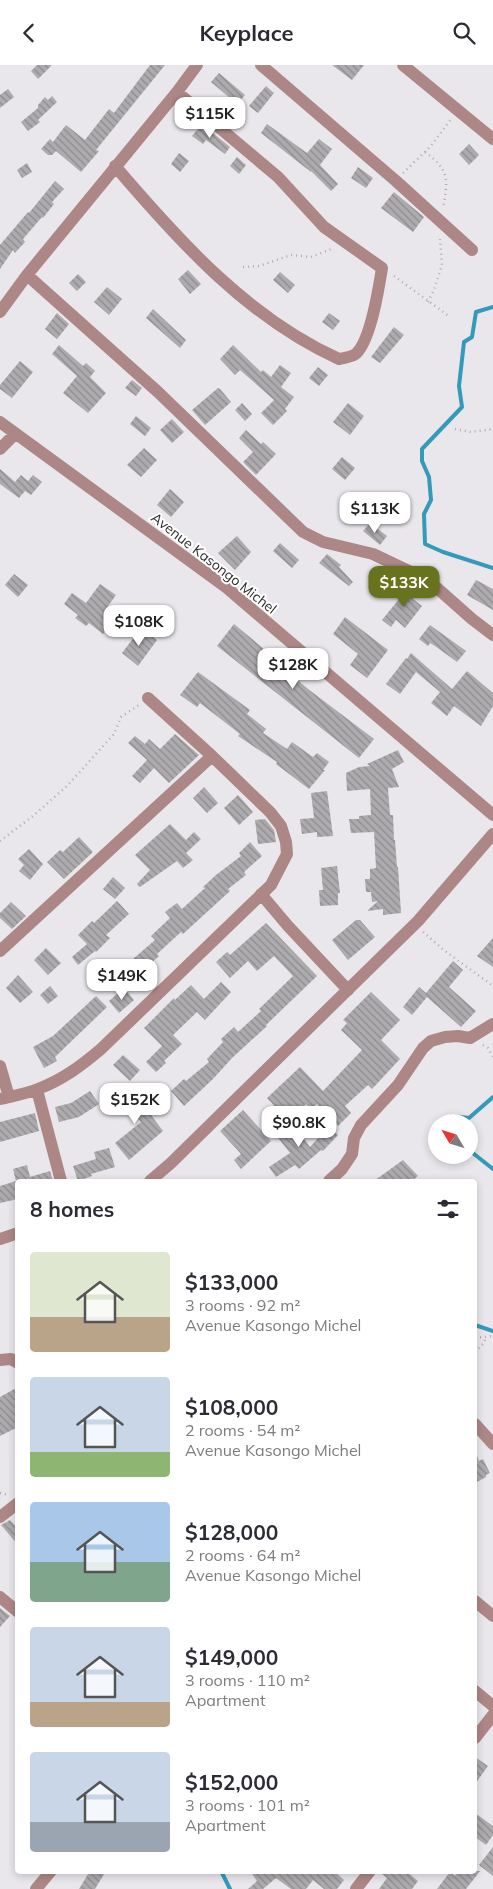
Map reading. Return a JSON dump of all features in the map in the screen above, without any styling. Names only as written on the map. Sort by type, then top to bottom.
[{"type":"street","points":[[0,312],[27,275],[197,65]]},
{"type":"street","points":[[261,65],[396,181],[472,250]]},
{"type":"street","points":[[403,65],[493,139]]},
{"type":"street","points":[[115,166],[158,217],[221,280],[257,309],[323,352],[339,359],[356,354],[365,340],[377,298],[382,268],[324,227],[278,177],[177,92]]},
{"type":"street","points":[[27,275],[158,392],[303,532],[323,542],[373,554],[415,574],[437,588],[493,635]]},
{"type":"street","name":"Avenue Kasongo Michel","points":[[0,422],[227,588],[493,815]]},
{"type":"street","points":[[0,449],[15,434]]},
{"type":"street","points":[[0,1066],[4,1098],[37,1090],[79,1068],[271,885],[287,854],[286,842],[281,826],[270,812],[148,698]]},
{"type":"street","points":[[0,951],[212,756]]},
{"type":"street","points":[[152,1179],[418,921],[493,834]]},
{"type":"street","points":[[261,894],[288,927],[348,990]]},
{"type":"street","points":[[331,1179],[342,1169],[352,1153],[354,1138],[361,1125],[398,1085],[423,1048],[430,1041],[458,1036],[470,1038],[493,1024]]},
{"type":"street","points":[[37,1090],[60,1179]]},
{"type":"street","points":[[0,1239],[15,1234]]},
{"type":"street","points":[[0,1361],[11,1359],[15,1361]]},
{"type":"street","points":[[477,1426],[493,1445]]},
{"type":"street","points":[[0,1517],[15,1505]]},
{"type":"street","points":[[0,1597],[15,1610]]},
{"type":"street","points":[[477,1603],[493,1616]]},
{"type":"street","points":[[477,1693],[493,1706]]},
{"type":"street","points":[[477,1735],[493,1715]]},
{"type":"street","points":[[36,1889],[48,1874]]},
{"type":"street","points":[[356,1889],[366,1874]]},
{"type":"path","points":[[396,181],[425,152],[445,128],[456,110]]},
{"type":"path","points":[[425,152],[436,160],[443,169],[447,179],[439,247],[442,265],[428,302]]},
{"type":"path","points":[[243,267],[259,266],[291,255],[311,257],[338,247],[343,241]]},
{"type":"path","points":[[382,268],[414,289],[428,302],[450,317]]},
{"type":"path","points":[[455,429],[471,432],[493,429]]},
{"type":"path","points":[[0,841],[33,816],[67,786],[114,734],[121,717],[148,698]]},
{"type":"path","points":[[421,930],[445,951],[493,986]]},
{"type":"path","points":[[477,1338],[493,1336]]},
{"type":"path","points":[[477,1350],[484,1343],[486,1337]]},
{"type":"building","points":[[37,65],[52,65],[38,79],[31,71]]},
{"type":"building","points":[[150,65],[165,65],[96,150],[99,151],[81,172],[56,151],[52,155],[48,155],[41,149],[50,139],[53,142],[66,125],[85,140],[109,109],[114,113]]},
{"type":"building","points":[[332,65],[364,65],[352,80]]},
{"type":"building","points":[[219,73],[245,95],[237,104],[211,82]]},
{"type":"building","points":[[266,86],[274,93],[258,113],[249,106]]},
{"type":"building","points":[[8,89],[14,97],[0,108],[0,95]]},
{"type":"building","points":[[52,96],[57,102],[38,120],[40,122],[28,131],[21,122],[38,108],[38,105],[45,97],[48,100]]},
{"type":"building","points":[[202,124],[230,147],[225,154],[206,140],[203,144],[192,136]]},
{"type":"building","points":[[267,124],[307,153],[319,139],[332,149],[320,165],[338,184],[331,191],[311,171],[261,133]]},
{"type":"building","points":[[469,144],[479,155],[469,165],[459,154]]},
{"type":"building","points":[[179,153],[189,161],[180,172],[171,164]]},
{"type":"building","points":[[237,157],[246,165],[239,174],[230,166]]},
{"type":"building","points":[[27,163],[32,172],[22,178],[17,170]]},
{"type":"building","points":[[358,167],[373,178],[366,188],[351,178]]},
{"type":"building","points":[[55,181],[64,189],[52,202],[54,204],[43,218],[23,239],[25,242],[15,253],[13,250],[0,269],[0,245]]},
{"type":"building","points":[[394,192],[424,217],[413,232],[381,208]]},
{"type":"building","points":[[188,270],[201,284],[190,294],[178,279]]},
{"type":"building","points":[[280,272],[295,285],[288,293],[273,280]]},
{"type":"building","points":[[78,274],[86,282],[77,291],[69,283]]},
{"type":"building","points":[[107,287],[122,299],[109,315],[94,302]]},
{"type":"building","points":[[153,309],[186,340],[180,348],[146,318]]},
{"type":"building","points":[[57,313],[69,324],[57,339],[45,329]]},
{"type":"building","points":[[329,313],[340,321],[333,330],[322,322]]},
{"type":"building","points":[[394,327],[404,335],[380,363],[371,357]]},
{"type":"building","points":[[59,345],[83,366],[86,363],[95,371],[90,377],[106,393],[88,413],[63,393],[77,376],[52,354]]},
{"type":"building","points":[[233,345],[261,372],[263,370],[271,377],[280,365],[291,373],[281,387],[294,397],[285,409],[287,411],[273,425],[261,413],[274,400],[240,370],[235,375],[220,359]]},
{"type":"building","points":[[20,361],[33,372],[12,398],[0,389],[0,385]]},
{"type":"building","points":[[318,367],[328,375],[319,386],[309,378]]},
{"type":"building","points":[[132,380],[142,388],[136,396],[125,388]]},
{"type":"building","points":[[218,388],[231,402],[205,425],[192,410]]},
{"type":"building","points":[[242,403],[252,414],[245,421],[235,410]]},
{"type":"building","points":[[348,403],[364,416],[350,435],[333,422]]},
{"type":"building","points":[[136,416],[151,428],[145,436],[130,424]]},
{"type":"building","points":[[172,419],[184,432],[172,443],[160,430]]},
{"type":"building","points":[[246,430],[261,444],[263,442],[276,454],[256,475],[243,462],[253,452],[239,438]]},
{"type":"building","points":[[144,448],[157,460],[141,477],[127,465]]},
{"type":"building","points":[[342,457],[355,468],[345,480],[332,469]]},
{"type":"building","points":[[0,469],[15,482],[21,475],[28,481],[33,475],[42,482],[31,495],[25,491],[19,498],[0,484]]},
{"type":"building","points":[[170,489],[184,502],[171,517],[157,505]]},
{"type":"building","points":[[370,523],[387,536],[380,545],[363,531]]},
{"type":"building","points":[[237,536],[251,552],[235,570],[218,553]]},
{"type":"building","points":[[280,543],[299,560],[292,568],[273,551]]},
{"type":"building","points":[[327,554],[341,565],[339,567],[353,582],[349,586],[319,563]]},
{"type":"building","points":[[14,574],[28,585],[18,597],[5,585]]},
{"type":"building","points":[[476,580],[493,589],[493,610],[467,595]]},
{"type":"building","points":[[413,582],[421,588],[413,599],[422,606],[405,628],[396,620],[391,627],[382,620]]},
{"type":"building","points":[[100,584],[116,595],[103,613],[113,620],[103,634],[89,623],[86,626],[75,618],[78,615],[64,604],[72,593],[86,603]]},
{"type":"building","points":[[345,617],[388,650],[367,678],[350,665],[358,654],[333,634]]},
{"type":"building","points":[[234,624],[288,669],[287,671],[308,689],[374,739],[359,758],[217,646]]},
{"type":"building","points":[[430,625],[466,651],[457,662],[435,646],[430,643],[428,646],[419,639]]},
{"type":"building","points":[[141,628],[157,640],[138,666],[122,653]]},
{"type":"building","points":[[411,653],[452,689],[467,671],[493,693],[493,706],[481,726],[454,706],[447,716],[431,703],[440,692],[416,672],[400,694],[386,684]]},
{"type":"building","points":[[198,672],[250,710],[247,714],[266,729],[263,733],[287,749],[292,742],[313,757],[317,753],[329,762],[323,770],[325,770],[309,789],[276,764],[277,762],[238,736],[240,734],[200,703],[197,707],[180,695]]},
{"type":"building","points":[[175,734],[199,755],[169,783],[154,768],[140,783],[132,776],[147,760],[128,743],[135,736],[145,744],[149,739],[160,749]]},
{"type":"building","points":[[398,750],[404,762],[392,769],[399,787],[388,788],[390,815],[393,815],[401,913],[383,915],[383,909],[367,911],[378,901],[372,902],[371,892],[366,892],[365,879],[370,879],[370,869],[376,868],[374,832],[351,833],[349,819],[359,819],[359,816],[371,815],[370,789],[347,791],[346,773],[359,767],[370,766],[367,764]]},
{"type":"building","points":[[204,787],[218,803],[207,813],[193,798]]},
{"type":"building","points":[[327,791],[333,836],[317,837],[317,832],[302,834],[300,819],[314,818],[311,793]]},
{"type":"building","points":[[238,795],[253,812],[239,825],[224,808]]},
{"type":"building","points":[[265,819],[274,830],[276,842],[258,844],[255,820]]},
{"type":"building","points":[[170,824],[186,840],[194,832],[201,839],[186,853],[193,860],[183,868],[177,861],[140,887],[137,884],[150,870],[135,855]]},
{"type":"building","points":[[79,837],[93,852],[64,879],[47,862],[60,850],[63,852]]},
{"type":"building","points":[[250,842],[262,856],[244,872],[246,875],[228,889],[230,891],[183,934],[181,932],[157,954],[159,956],[130,982],[119,971],[155,940],[151,936],[170,918],[165,912],[177,903],[182,909],[216,875],[241,856],[239,853]]},
{"type":"building","points":[[29,849],[43,864],[30,880],[19,871],[24,865],[18,859]]},
{"type":"building","points":[[337,866],[340,893],[338,893],[338,905],[320,906],[319,890],[323,890],[321,868]]},
{"type":"building","points":[[113,877],[125,888],[115,899],[103,889]]},
{"type":"building","points":[[117,901],[129,914],[106,935],[110,938],[96,952],[78,965],[72,957],[87,944],[78,935]]},
{"type":"building","points":[[11,902],[26,916],[12,929],[0,918],[0,913]]},
{"type":"building","points":[[356,920],[360,920],[375,937],[348,960],[332,940]]},
{"type":"building","points":[[266,923],[317,976],[184,1106],[171,1091],[184,1079],[186,1081],[209,1062],[207,1059],[223,1042],[221,1039],[234,1027],[238,1032],[261,1011],[259,1009],[293,976],[274,956],[257,971],[248,961],[230,978],[216,962],[227,952],[230,955]]},
{"type":"building","points":[[493,938],[493,967],[477,956]]},
{"type":"building","points":[[46,948],[61,963],[48,975],[34,960]]},
{"type":"building","points":[[453,961],[463,970],[449,987],[476,1011],[461,1027],[427,997],[412,1015],[403,1007],[419,987],[426,993]]},
{"type":"building","points":[[18,975],[33,992],[20,1003],[6,988]]},
{"type":"building","points":[[221,982],[231,992],[205,1020],[197,1012],[173,1035],[182,1044],[164,1061],[166,1063],[156,1072],[146,1062],[162,1046],[144,1028],[174,998],[175,1000],[191,985],[204,999]]},
{"type":"building","points":[[50,986],[58,996],[48,1004],[40,995]]},
{"type":"building","points":[[124,988],[134,1000],[119,1013],[109,1001]]},
{"type":"building","points":[[371,992],[400,1020],[381,1040],[400,1059],[372,1089],[368,1085],[345,1106],[351,1113],[338,1126],[317,1104],[311,1109],[306,1104],[289,1121],[267,1098],[300,1067],[323,1091],[362,1050],[341,1030],[347,1023],[343,1020]]},
{"type":"building","points":[[96,996],[107,1007],[55,1057],[57,1061],[44,1068],[33,1047],[53,1036]]},
{"type":"building","points":[[123,1055],[140,1070],[130,1081],[113,1065]]},
{"type":"building","points":[[123,1085],[139,1106],[141,1104],[148,1111],[163,1131],[129,1160],[115,1143],[141,1122],[126,1106],[121,1110],[109,1096]]},
{"type":"building","points":[[90,1091],[99,1104],[79,1117],[59,1122],[55,1107],[71,1103]]},
{"type":"building","points":[[243,1110],[271,1141],[241,1169],[234,1160],[241,1154],[220,1131]]},
{"type":"building","points":[[35,1113],[39,1131],[0,1142],[0,1122]]},
{"type":"building","points":[[291,1121],[310,1147],[329,1126],[338,1135],[323,1151],[321,1150],[299,1169],[295,1165],[276,1177],[269,1167],[290,1153],[275,1134]]},
{"type":"building","points":[[109,1148],[115,1167],[91,1174],[92,1176],[84,1179],[77,1179],[73,1166],[96,1159],[94,1152]]},
{"type":"building","points":[[403,1160],[418,1176],[414,1179],[377,1179]]},
{"type":"building","points":[[27,1165],[30,1177],[50,1171],[52,1179],[16,1179],[13,1169]]},
{"type":"building","points":[[15,1181],[15,1200],[0,1203],[0,1186]]},
{"type":"building","points":[[15,1389],[15,1428],[0,1436],[0,1397]]},
{"type":"building","points":[[477,1456],[479,1461],[483,1459],[490,1473],[477,1482]]},
{"type":"building","points":[[10,1520],[15,1526],[15,1541],[1,1525]]},
{"type":"building","points":[[0,1608],[10,1616],[0,1627]]},
{"type":"building","points":[[477,1758],[488,1766],[477,1781]]},
{"type":"building","points":[[477,1814],[493,1826],[493,1835],[486,1845],[477,1838]]},
{"type":"building","points":[[493,1847],[493,1876],[479,1865]]},
{"type":"building","points":[[477,1871],[480,1871],[466,1889],[437,1889],[448,1874],[455,1876],[456,1874],[477,1874]]},
{"type":"building","points":[[88,1874],[104,1874],[95,1889],[79,1889]]},
{"type":"building","points":[[252,1874],[337,1874],[344,1880],[337,1889],[324,1889],[313,1880],[306,1889],[291,1889],[276,1878],[263,1889],[248,1889],[257,1881]]},
{"type":"building","points":[[382,1874],[410,1874],[418,1881],[412,1889],[379,1889],[387,1878]]},
{"type":"waterway","points":[[493,307],[476,312],[472,337],[464,342],[459,386],[462,407],[422,449],[422,461],[429,477],[431,500],[424,514],[425,544],[443,552],[493,568]]},
{"type":"waterway","points":[[474,1114],[493,1097]]},
{"type":"waterway","points":[[478,1157],[493,1169]]},
{"type":"waterway","points":[[477,1326],[493,1331]]},
{"type":"waterway","points":[[222,1874],[230,1889]]}]
